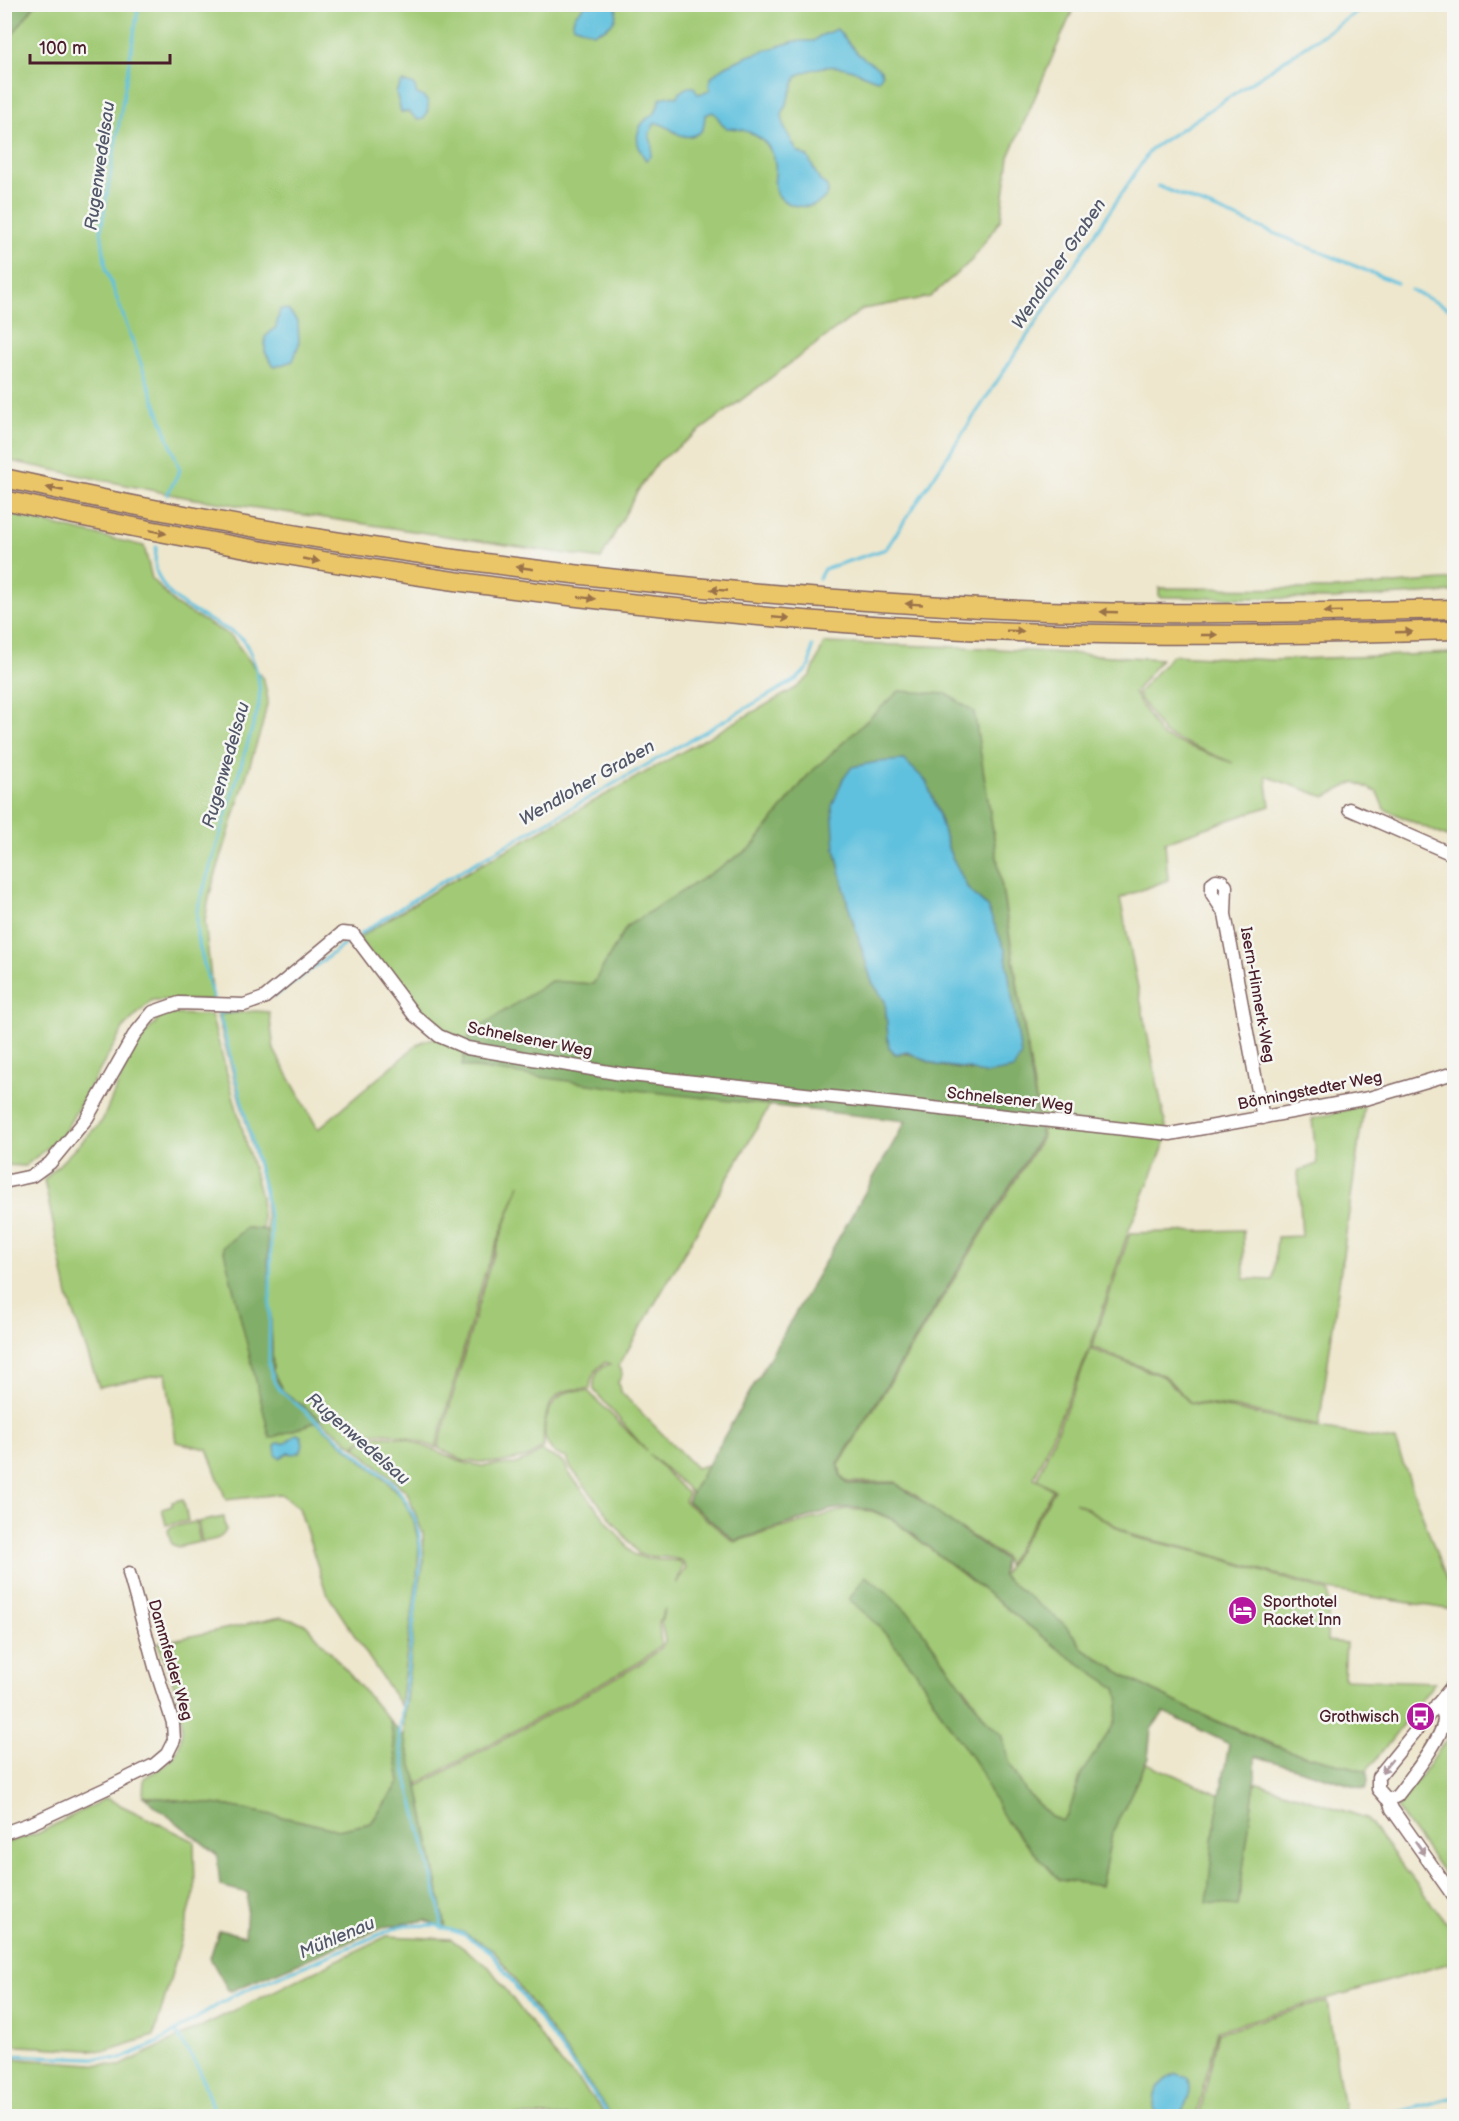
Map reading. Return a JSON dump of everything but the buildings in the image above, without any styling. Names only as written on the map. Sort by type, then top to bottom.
[{"type":"highway","points":[[4,478],[216,521],[374,547],[542,571],[720,590],[943,605],[1097,612],[1240,613],[1455,609]]},
{"type":"highway","points":[[4,500],[177,536],[320,562],[636,604],[765,616],[956,629],[1088,634],[1327,634],[1455,630]]},
{"type":"street","points":[[1349,809],[1455,855]]},
{"type":"street","name":"Isern-Hinnerk-Weg","points":[[1226,914],[1263,1118]]},
{"type":"street","name":"Schnelsener Weg","points":[[4,1182],[32,1176],[50,1163],[87,1118],[134,1035],[153,1012],[179,1003],[244,1005],[264,998],[342,933],[352,934],[414,1015],[440,1036],[467,1048],[621,1074],[1170,1134]]},
{"type":"street","name":"Bönningstedter Weg","points":[[1170,1134],[1369,1098],[1455,1073]]},
{"type":"street","name":"Dammfelder Weg","points":[[4,1833],[34,1822],[154,1765],[167,1754],[174,1740],[173,1723],[129,1574]]},
{"type":"street","points":[[1455,1684],[1378,1777],[1378,1789],[1388,1799],[1392,1809],[1455,1897]]},
{"type":"street","points":[[1388,1799],[1397,1796],[1440,1732],[1444,1714],[1437,1704]]},
{"type":"green space","points":[[5,4],[35,5],[5,41]]},
{"type":"green space","points":[[35,4],[1075,5],[1009,157],[1001,219],[972,260],[930,297],[863,309],[658,462],[637,492],[601,559],[189,498],[5,460],[4,41],[9,39]]},
{"type":"green space","points":[[4,513],[144,546],[152,579],[176,605],[231,636],[264,680],[268,700],[210,893],[205,920],[213,1000],[152,1000],[125,1026],[62,1136],[25,1166],[4,1165]]},
{"type":"green space","points":[[1454,579],[1454,592],[1331,599],[1159,597],[1159,588],[1335,589]]},
{"type":"green space","points":[[824,643],[965,647],[1161,659],[1134,693],[1161,736],[1233,763],[1164,734],[1137,694],[1172,655],[1274,660],[1454,653],[1454,840],[1384,809],[1377,792],[1355,782],[1325,797],[1266,776],[1270,806],[1165,842],[1168,880],[1120,898],[1167,1132],[1039,1118],[974,712],[809,774],[751,848],[626,928],[593,984],[551,981],[467,1045],[441,1034],[416,1013],[358,938],[439,888],[796,688],[811,675]]},
{"type":"green space","points":[[899,691],[947,694],[974,712],[1041,1136],[838,1464],[840,1475],[847,1484],[896,1483],[919,1499],[1004,1559],[1002,1576],[1064,1624],[1082,1648],[1132,1680],[1198,1713],[1264,1742],[1292,1752],[1367,1771],[1368,1782],[1365,1789],[1255,1756],[1255,1782],[1238,1906],[1207,1903],[1214,1831],[1229,1744],[1164,1712],[1151,1729],[1148,1758],[1112,1833],[1101,1886],[1059,1880],[1007,1822],[988,1789],[981,1771],[915,1670],[878,1625],[849,1599],[865,1576],[886,1591],[911,1615],[987,1721],[1001,1734],[1010,1764],[1026,1792],[1051,1817],[1062,1821],[1068,1815],[1081,1774],[1115,1723],[1119,1701],[1116,1688],[1065,1654],[894,1520],[872,1510],[848,1507],[830,1510],[735,1541],[687,1501],[906,1121],[610,1087],[462,1066],[470,1033],[551,981],[593,984],[627,926],[751,848],[809,774]],"holes":[[[926,781],[949,851],[968,889],[987,907],[1004,950],[1021,1057],[985,1074],[937,1065],[912,1055],[895,1054],[889,1048],[885,1001],[872,982],[848,905],[835,848]]]},
{"type":"green space","points":[[255,1011],[269,1012],[274,1050],[318,1129],[418,1044],[431,1039],[442,1040],[465,1051],[462,1066],[770,1105],[618,1367],[622,1375],[618,1382],[620,1391],[696,1468],[707,1465],[691,1494],[649,1454],[688,1494],[684,1501],[734,1542],[846,1509],[871,1511],[893,1520],[1065,1654],[1116,1688],[1119,1701],[1115,1723],[1068,1815],[1063,1821],[1051,1817],[1026,1792],[1010,1764],[1001,1734],[987,1721],[965,1688],[849,1599],[878,1625],[915,1670],[981,1771],[988,1789],[1101,1886],[1112,1833],[1146,1763],[1221,1795],[1214,1831],[1238,1906],[1255,1782],[1366,1818],[1454,1933],[1454,1962],[1218,2030],[1196,2116],[612,2116],[494,1951],[463,1932],[446,1929],[418,1786],[643,1663],[665,1641],[661,1622],[665,1608],[659,1622],[661,1644],[642,1661],[417,1784],[404,1737],[404,1718],[417,1599],[424,1561],[423,1534],[407,1492],[355,1447],[367,1437],[405,1438],[465,1463],[482,1466],[515,1464],[541,1451],[564,1462],[568,1472],[633,1554],[647,1559],[679,1561],[683,1566],[676,1584],[686,1568],[682,1561],[677,1559],[639,1554],[570,1467],[567,1458],[555,1453],[548,1445],[545,1425],[553,1404],[568,1392],[588,1391],[647,1451],[594,1390],[597,1373],[610,1364],[606,1362],[594,1373],[590,1389],[568,1390],[553,1400],[544,1423],[544,1447],[528,1457],[499,1463],[464,1461],[438,1448],[486,1277],[520,1184],[484,1276],[436,1448],[400,1436],[381,1433],[365,1436],[354,1446],[283,1391],[273,1372],[265,1194],[217,1015]]},
{"type":"green space","points":[[163,1014],[211,1015],[261,1197],[263,1229],[246,1228],[270,1438],[316,1422],[402,1497],[414,1522],[419,1545],[417,1578],[400,1705],[326,1592],[299,1508],[281,1494],[226,1500],[207,1449],[176,1442],[166,1373],[99,1387],[68,1296],[44,1180],[102,1121],[134,1047]]},
{"type":"green space","points":[[1364,1105],[1319,1426],[1237,1408],[1190,1402],[1165,1376],[1092,1347],[1130,1233],[1243,1230],[1244,1279],[1273,1280],[1277,1237],[1302,1236],[1298,1171],[1317,1164],[1312,1119]]},
{"type":"green space","points":[[1041,1121],[1168,1136],[1128,1232],[1090,1348],[1034,1478],[1053,1490],[1007,1565],[1004,1557],[942,1517],[896,1482],[847,1482],[841,1475],[839,1465],[1043,1136]]},
{"type":"green space","points":[[246,1228],[267,1230],[273,1372],[283,1391],[320,1418],[316,1422],[270,1438],[223,1247]]},
{"type":"green space","points":[[1091,1349],[1164,1377],[1190,1403],[1395,1441],[1449,1587],[1454,1610],[1329,1590],[1203,1552],[1132,1535],[1075,1502],[1133,1537],[1203,1553],[1329,1592],[1327,1641],[1346,1643],[1344,1679],[1435,1682],[1367,1771],[1292,1752],[1198,1713],[1132,1680],[1082,1648],[1076,1638],[1002,1576],[1055,1490],[1037,1479]]},
{"type":"green space","points":[[183,1499],[188,1521],[166,1525],[162,1509],[172,1506],[172,1502]]},
{"type":"green space","points":[[224,1517],[226,1530],[222,1536],[202,1542],[198,1522]]},
{"type":"green space","points":[[196,1522],[200,1542],[178,1547],[171,1544],[168,1530],[171,1527]]},
{"type":"green space","points":[[281,1617],[306,1624],[390,1721],[400,1782],[371,1823],[338,1830],[228,1806],[143,1796],[144,1778],[168,1763],[177,1751],[181,1737],[182,1721],[175,1687],[158,1643]]},
{"type":"green space","points":[[1454,1693],[1454,1888],[1397,1809],[1449,1736],[1452,1721],[1450,1699]]},
{"type":"green space","points":[[390,1721],[404,1737],[418,1786],[446,1929],[426,1920],[384,1927],[231,1991],[228,1990],[210,1958],[219,1930],[245,1936],[248,1893],[220,1886],[217,1855],[143,1796],[228,1806],[338,1830],[371,1823],[400,1782]]},
{"type":"green space","points":[[106,1798],[194,1841],[195,1892],[154,2036],[106,2051],[5,2045],[5,1843],[39,1833]]},
{"type":"green space","points":[[387,1936],[451,1939],[489,1967],[562,2065],[577,2079],[607,2116],[5,2116],[5,2058],[120,2066]]},
{"type":"green space","points":[[1327,2001],[1345,2116],[1199,2116],[1219,2032]]},
{"type":"water","points":[[585,5],[616,5],[616,16],[608,27],[593,33],[573,25],[575,16]]},
{"type":"water","points":[[837,29],[858,54],[881,70],[882,75],[878,80],[833,66],[811,70],[797,76],[782,115],[784,127],[797,151],[808,157],[820,181],[826,185],[828,191],[825,198],[805,207],[783,200],[776,191],[775,163],[769,147],[764,141],[750,133],[726,128],[713,112],[705,115],[701,132],[695,135],[684,136],[655,123],[649,134],[652,144],[651,156],[646,160],[637,140],[638,134],[643,122],[655,113],[661,98],[677,97],[682,90],[689,87],[694,87],[698,94],[710,91],[709,84],[712,76],[726,66],[748,56],[796,41],[814,41]]},
{"type":"water","points":[[402,82],[413,85],[417,94],[427,101],[428,107],[424,119],[418,120],[409,112],[401,112],[396,92]]},
{"type":"water","points":[[280,309],[288,310],[298,322],[299,344],[293,361],[274,367],[265,352],[265,337],[276,327]]},
{"type":"water","points":[[904,760],[926,781],[949,851],[968,889],[987,907],[1005,950],[1021,1056],[1013,1069],[985,1074],[969,1069],[937,1065],[907,1052],[895,1054],[889,1048],[885,1001],[872,982],[848,905],[835,848],[832,806],[843,779],[852,767]]},
{"type":"water","points":[[297,1434],[302,1440],[301,1450],[293,1454],[288,1453],[280,1458],[276,1456],[277,1443],[285,1443]]},
{"type":"water","points":[[1454,1760],[1454,1834],[1450,1825],[1451,1801],[1446,1777]]},
{"type":"water","points":[[1176,2074],[1188,2077],[1189,2096],[1184,2109],[1181,2113],[1164,2115],[1155,2113],[1155,2094],[1165,2080]]},
{"type":"waterway","name":"Rugenwedelsau","points":[[139,4],[101,230],[106,269],[180,470],[167,495]]},
{"type":"waterway","name":"Wendloher Graben","points":[[819,578],[824,569],[886,549],[1151,149],[1369,4]]},
{"type":"waterway","points":[[1158,186],[1397,283]]},
{"type":"waterway","points":[[1411,290],[1454,311]]},
{"type":"waterway","name":"Rugenwedelsau","points":[[156,547],[155,568],[170,594],[193,611],[243,639],[251,655],[259,682],[258,709],[197,911],[197,937],[213,998]]},
{"type":"waterway","name":"Wendloher Graben","points":[[360,934],[433,887],[797,679],[810,666],[812,646]]},
{"type":"waterway","name":"Wendloher Graben","points":[[275,996],[348,942]]},
{"type":"waterway","name":"Rugenwedelsau","points":[[236,1010],[219,1013],[266,1196],[271,1230],[269,1366],[275,1384],[392,1483],[406,1501],[418,1528],[421,1561],[399,1737],[440,1908],[442,1928]]},
{"type":"waterway","name":"Mühlenau","points":[[4,2055],[120,2059],[157,2043],[234,1995],[400,1926],[435,1925],[463,1934],[490,1951],[610,2116]]},
{"type":"waterway","points":[[176,2032],[200,2071],[215,2116]]},
{"type":"waterway","points":[[1385,2116],[1454,2097]]},
{"type":"place","name":"Sporthotel Racket Inn","points":[[1242,1611]]},
{"type":"place","name":"Grothwisch","points":[[1420,1717]]}]
